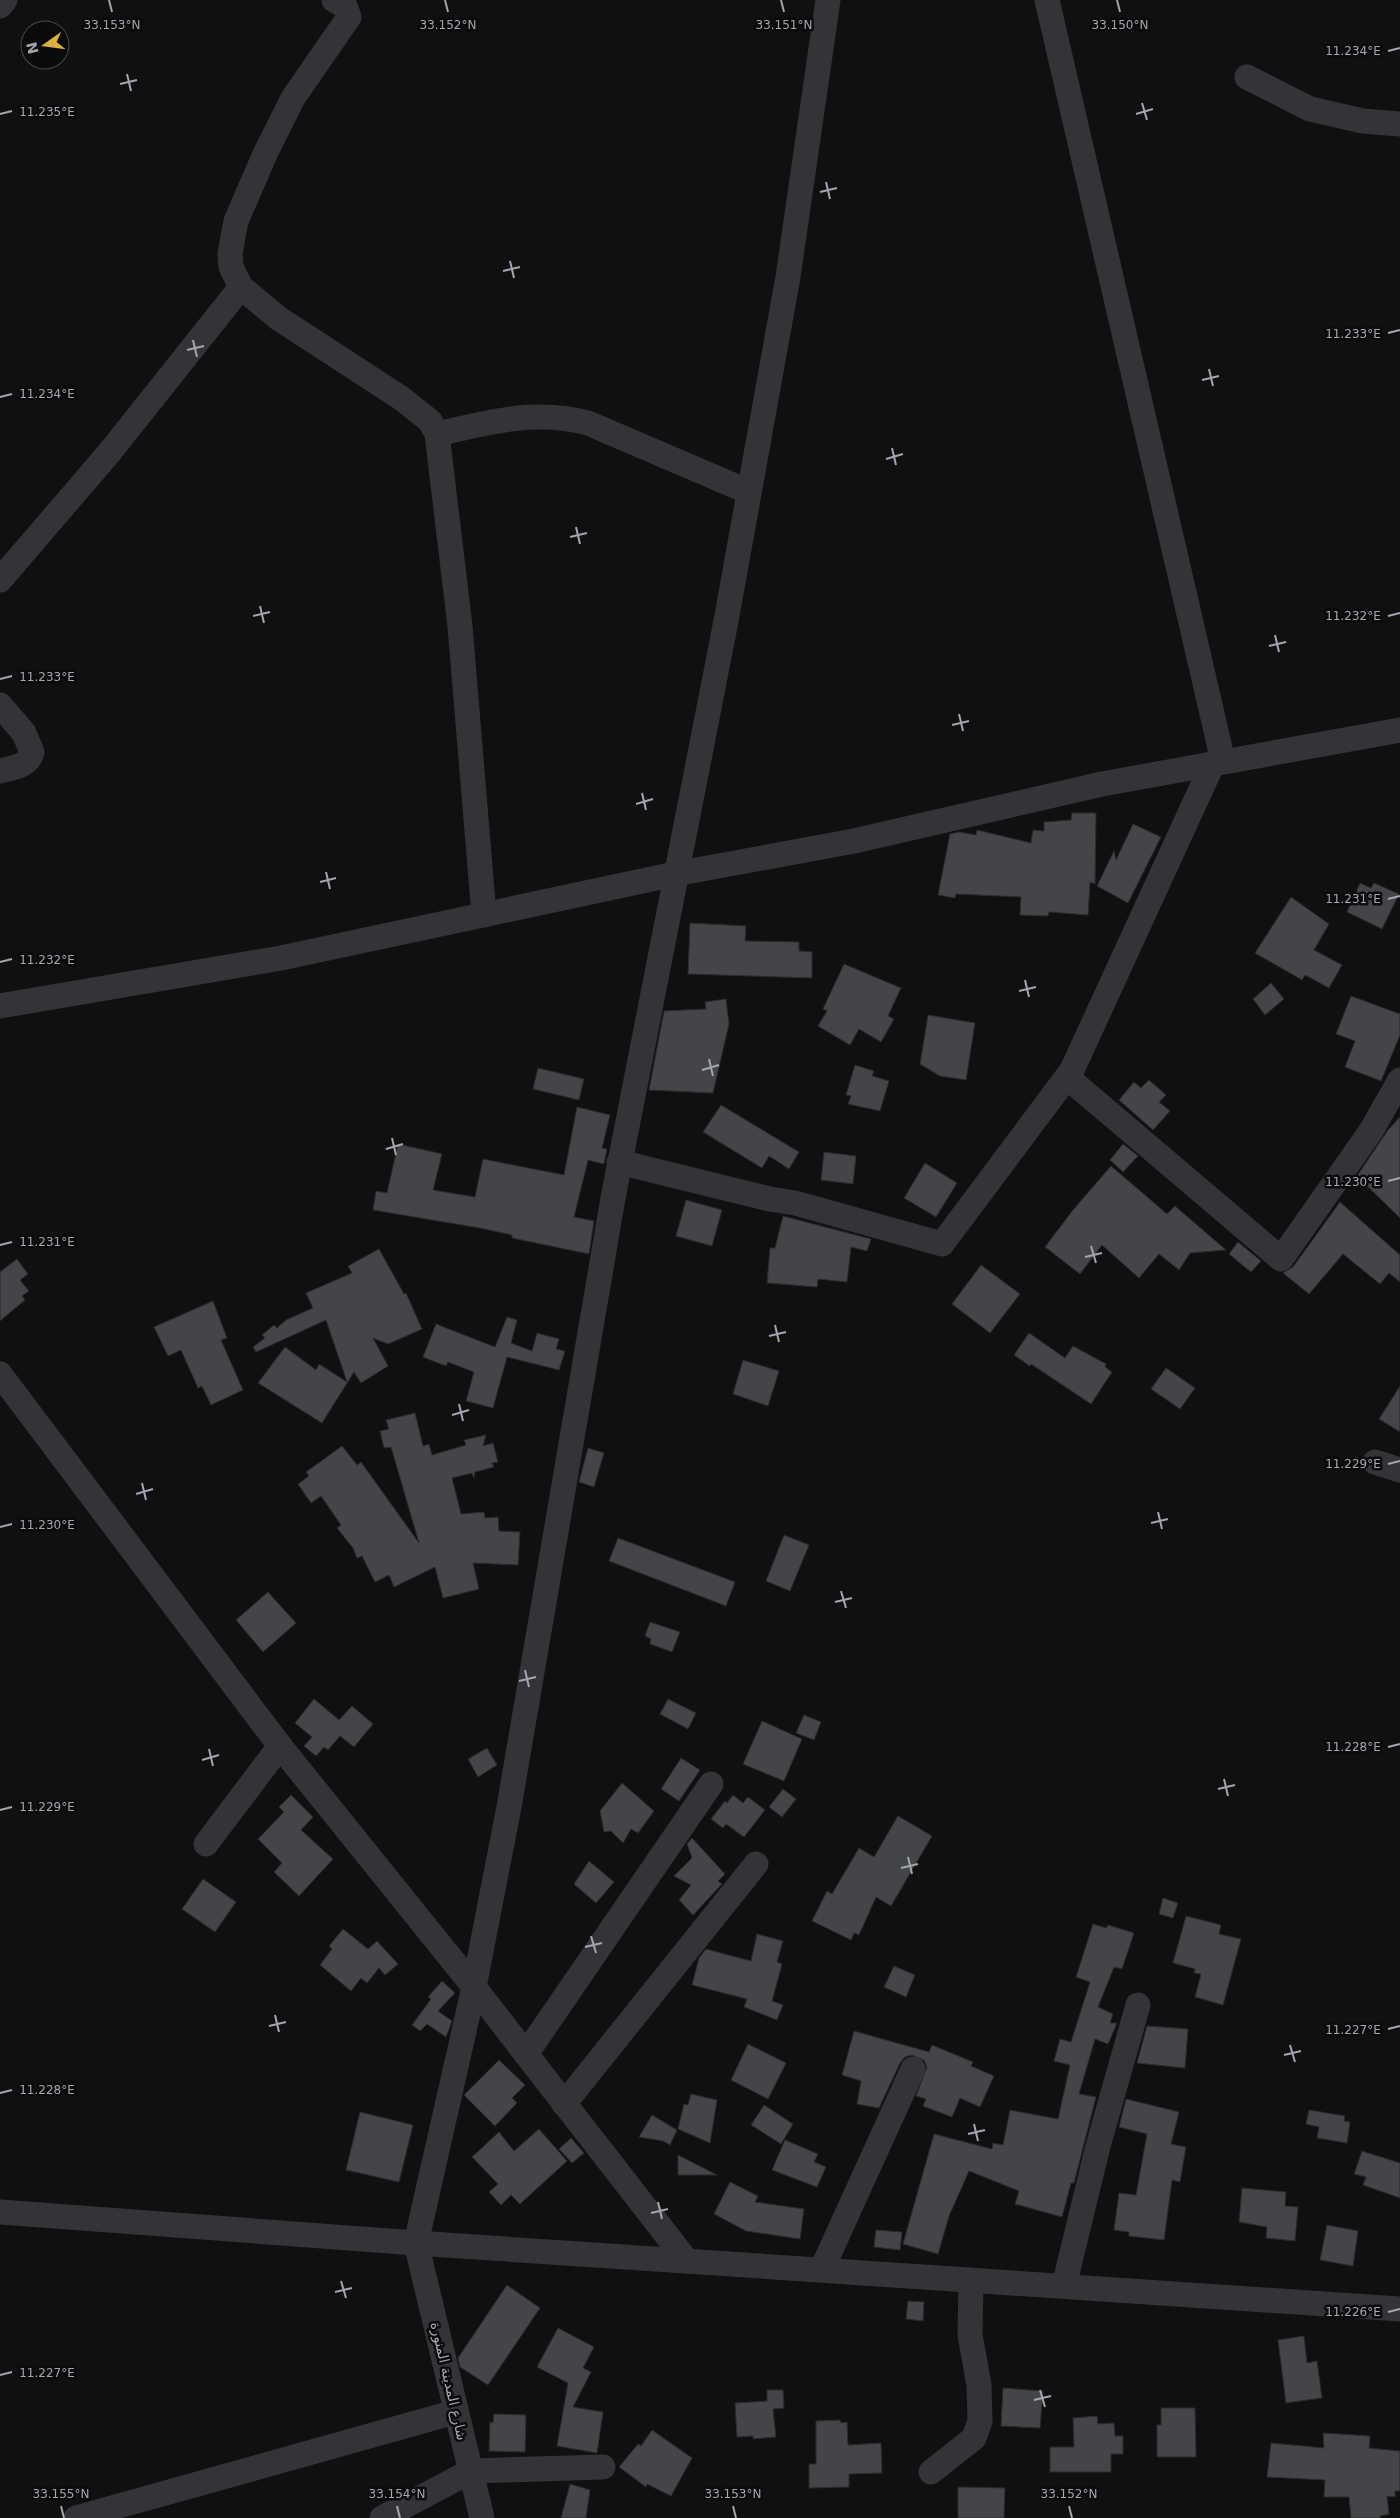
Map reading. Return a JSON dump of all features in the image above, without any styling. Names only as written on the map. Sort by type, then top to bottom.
[{"type":"street","points":[[0,6],[5,0]]},
{"type":"street","points":[[334,0],[345,6],[349,17],[293,98],[265,154],[236,221],[230,253],[231,267],[241,287],[278,318],[401,398],[430,421],[437,434],[460,626],[484,915]]},
{"type":"street","points":[[416,2243],[474,1987],[509,1806],[620,1162],[749,492],[788,277],[828,0]]},
{"type":"street","points":[[620,1162],[770,1199],[795,1203],[942,1244],[1072,1070],[1218,762],[1046,0]]},
{"type":"street","points":[[1247,77],[1310,109],[1363,120],[1400,124]]},
{"type":"street","points":[[0,580],[109,453],[241,287]]},
{"type":"street","points":[[437,434],[504,418],[550,416],[571,418],[588,423],[749,492]]},
{"type":"street","points":[[0,704],[24,733],[32,752],[31,757],[21,765],[0,771]]},
{"type":"street","points":[[0,1006],[272,960],[675,874],[854,841],[1102,784],[1400,730]]},
{"type":"street","points":[[1072,1070],[1071,1077],[1074,1083],[1281,1259],[1371,1131],[1400,1080]]},
{"type":"street","points":[[0,1374],[280,1746],[474,1987],[686,2260]]},
{"type":"street","points":[[1375,1462],[1400,1470]]},
{"type":"street","points":[[206,1844],[280,1746]]},
{"type":"street","points":[[526,2054],[711,1784]]},
{"type":"street","points":[[564,2104],[756,1864]]},
{"type":"street","points":[[1064,2286],[1098,2146],[1138,2005]]},
{"type":"street","points":[[822,2269],[913,2069]]},
{"type":"street","points":[[0,2212],[416,2243],[1400,2309]]},
{"type":"street","name":"شارع المدينة المنورة","points":[[416,2243],[482,2518]]},
{"type":"street","points":[[931,2472],[974,2438],[980,2421],[979,2385],[970,2335],[971,2280]]},
{"type":"street","points":[[76,2518],[456,2412]]},
{"type":"street","points":[[382,2518],[471,2471],[603,2467]]},
{"type":"building","points":[[1072,813],[1096,813],[1095,884],[1090,882],[1088,915],[1049,912],[1048,916],[1020,915],[1021,897],[956,894],[955,898],[938,895],[950,834],[959,832],[976,835],[977,830],[1031,843],[1033,830],[1044,831],[1044,822],[1071,820]]},
{"type":"building","points":[[1133,824],[1161,837],[1128,903],[1097,886],[1114,851],[1116,860]]},
{"type":"building","points":[[1360,883],[1371,888],[1374,883],[1399,894],[1382,929],[1347,912]]},
{"type":"building","points":[[1291,897],[1329,924],[1314,950],[1342,965],[1329,988],[1305,975],[1302,980],[1255,953]]},
{"type":"building","points":[[690,923],[746,926],[745,941],[799,942],[799,951],[812,952],[812,978],[688,974]]},
{"type":"building","points":[[844,964],[901,988],[888,1016],[894,1019],[881,1042],[859,1029],[850,1045],[818,1026],[827,1011],[823,1009]]},
{"type":"building","points":[[1271,983],[1284,999],[1265,1015],[1253,999]]},
{"type":"building","points":[[1351,996],[1400,1014],[1400,1035],[1381,1081],[1345,1067],[1355,1041],[1336,1034]]},
{"type":"building","points":[[726,999],[729,1024],[713,1093],[649,1090],[664,1011],[706,1009],[705,1002]]},
{"type":"building","points":[[928,1015],[975,1023],[966,1080],[940,1076],[920,1064]]},
{"type":"building","points":[[855,1065],[874,1071],[872,1076],[889,1081],[880,1111],[848,1104],[851,1096],[846,1095]]},
{"type":"building","points":[[538,1068],[584,1079],[579,1100],[533,1089]]},
{"type":"building","points":[[1149,1080],[1166,1095],[1159,1102],[1170,1111],[1153,1130],[1119,1100],[1134,1082],[1141,1088]]},
{"type":"building","points":[[721,1105],[799,1152],[789,1169],[769,1156],[762,1168],[703,1132]]},
{"type":"building","points":[[577,1107],[610,1115],[602,1148],[607,1149],[604,1164],[588,1160],[574,1217],[594,1221],[589,1254],[512,1238],[512,1235],[480,1228],[373,1210],[376,1191],[387,1193],[398,1144],[442,1154],[433,1190],[475,1197],[483,1159],[564,1175]]},
{"type":"building","points":[[1400,1117],[1400,1218],[1357,1176],[1388,1130]]},
{"type":"building","points":[[1123,1144],[1138,1156],[1123,1172],[1110,1160]]},
{"type":"building","points":[[824,1152],[856,1156],[853,1184],[821,1180]]},
{"type":"building","points":[[925,1163],[957,1183],[936,1217],[904,1198]]},
{"type":"building","points":[[1111,1166],[1167,1214],[1175,1206],[1226,1250],[1190,1253],[1179,1270],[1159,1254],[1139,1278],[1102,1245],[1080,1274],[1045,1247],[1073,1210]]},
{"type":"building","points":[[686,1200],[722,1210],[712,1246],[676,1236]]},
{"type":"building","points":[[1340,1202],[1400,1255],[1400,1282],[1389,1273],[1380,1284],[1343,1254],[1309,1294],[1283,1273],[1293,1267]]},
{"type":"building","points":[[783,1216],[871,1239],[867,1251],[851,1247],[847,1282],[818,1279],[817,1287],[767,1283],[770,1248],[775,1248]]},
{"type":"building","points":[[1238,1242],[1261,1261],[1251,1272],[1229,1254]]},
{"type":"building","points":[[379,1249],[404,1294],[406,1293],[422,1329],[388,1344],[373,1338],[388,1366],[361,1383],[354,1372],[322,1423],[258,1383],[285,1347],[316,1370],[319,1364],[347,1382],[326,1320],[256,1352],[253,1347],[265,1338],[262,1335],[274,1325],[277,1328],[286,1320],[313,1308],[306,1293],[352,1273],[348,1266]]},
{"type":"building","points":[[17,1259],[28,1274],[20,1280],[29,1291],[22,1296],[25,1300],[0,1321],[0,1272]]},
{"type":"building","points":[[981,1265],[1020,1294],[990,1333],[952,1304]]},
{"type":"building","points":[[213,1301],[227,1338],[221,1340],[243,1390],[211,1405],[202,1386],[198,1388],[181,1350],[168,1356],[154,1327]]},
{"type":"building","points":[[507,1317],[517,1320],[511,1343],[532,1351],[537,1333],[559,1339],[556,1349],[565,1351],[559,1370],[507,1357],[493,1408],[466,1401],[474,1372],[448,1362],[446,1366],[423,1357],[436,1324],[495,1347]]},
{"type":"building","points":[[1029,1333],[1065,1358],[1073,1346],[1106,1364],[1105,1367],[1112,1372],[1091,1404],[1031,1364],[1030,1366],[1014,1355]]},
{"type":"building","points":[[743,1360],[779,1371],[768,1406],[733,1394]]},
{"type":"building","points":[[1166,1368],[1195,1388],[1180,1409],[1151,1389]]},
{"type":"building","points":[[1400,1386],[1400,1432],[1379,1419]]},
{"type":"building","points":[[415,1413],[423,1446],[429,1444],[432,1455],[466,1445],[464,1440],[486,1435],[483,1446],[493,1443],[498,1462],[492,1463],[494,1467],[475,1472],[474,1478],[472,1473],[452,1478],[461,1514],[484,1512],[485,1518],[498,1517],[499,1531],[520,1532],[518,1565],[473,1563],[479,1589],[443,1598],[435,1567],[394,1587],[389,1575],[375,1582],[362,1556],[357,1558],[353,1548],[337,1528],[341,1525],[321,1496],[311,1503],[298,1484],[309,1476],[306,1472],[342,1446],[357,1465],[361,1462],[419,1543],[391,1447],[384,1448],[380,1431],[389,1429],[386,1420]]},
{"type":"building","points":[[588,1448],[604,1453],[594,1487],[579,1482]]},
{"type":"building","points":[[784,1535],[809,1545],[790,1591],[766,1581]]},
{"type":"building","points":[[618,1538],[735,1582],[726,1606],[609,1561]]},
{"type":"building","points":[[268,1592],[296,1623],[263,1652],[236,1620]]},
{"type":"building","points":[[650,1622],[680,1632],[672,1652],[650,1644],[651,1639],[645,1636]]},
{"type":"building","points":[[314,1699],[339,1720],[352,1706],[373,1724],[354,1747],[340,1736],[328,1750],[324,1747],[316,1756],[304,1746],[312,1737],[295,1723]]},
{"type":"building","points":[[668,1699],[696,1713],[688,1729],[660,1714]]},
{"type":"building","points":[[804,1715],[821,1722],[814,1740],[796,1733]]},
{"type":"building","points":[[762,1721],[802,1739],[784,1781],[743,1764]]},
{"type":"building","points":[[487,1748],[497,1765],[478,1777],[468,1759]]},
{"type":"building","points":[[681,1758],[700,1770],[679,1801],[661,1789]]},
{"type":"building","points":[[622,1783],[654,1811],[638,1833],[631,1829],[623,1843],[611,1831],[604,1832],[600,1811]]},
{"type":"building","points":[[783,1789],[796,1799],[782,1817],[769,1807]]},
{"type":"building","points":[[291,1795],[313,1817],[301,1830],[333,1859],[299,1896],[274,1872],[282,1863],[258,1839],[284,1812],[279,1807]]},
{"type":"building","points":[[733,1795],[743,1803],[748,1797],[765,1810],[744,1837],[726,1824],[723,1828],[711,1819],[725,1801],[727,1803]]},
{"type":"building","points":[[898,1816],[932,1836],[891,1906],[876,1897],[859,1935],[854,1933],[851,1940],[812,1921],[827,1891],[832,1894],[859,1848],[874,1857]]},
{"type":"building","points":[[692,1838],[725,1874],[718,1881],[722,1884],[693,1915],[679,1900],[691,1885],[674,1876],[692,1858],[687,1844]]},
{"type":"building","points":[[589,1861],[614,1882],[596,1903],[574,1884]]},
{"type":"building","points":[[203,1879],[236,1902],[215,1932],[182,1909]]},
{"type":"building","points":[[1163,1898],[1178,1903],[1173,1918],[1159,1914]]},
{"type":"building","points":[[1186,1916],[1221,1925],[1219,1934],[1241,1939],[1223,2005],[1195,1997],[1201,1974],[1194,1973],[1195,1969],[1173,1963]]},
{"type":"building","points":[[1093,1924],[1106,1928],[1108,1925],[1134,1933],[1122,1969],[1114,1967],[1098,2007],[1113,2014],[1110,2023],[1117,2023],[1108,2044],[1095,2039],[1079,2094],[1096,2097],[1074,2183],[1071,2183],[1062,2217],[1015,2204],[1019,2191],[969,2171],[949,2216],[938,2254],[903,2244],[934,2134],[992,2149],[993,2143],[1003,2145],[1010,2110],[1058,2119],[1070,2065],[1054,2061],[1060,2039],[1071,2042],[1090,1982],[1076,1977]]},
{"type":"building","points":[[343,1929],[368,1949],[377,1941],[398,1964],[385,1975],[379,1968],[367,1983],[361,1978],[351,1991],[320,1965],[332,1949],[329,1946]]},
{"type":"building","points":[[757,1934],[783,1941],[777,1962],[782,1964],[772,2001],[783,2005],[777,2020],[744,2007],[747,1999],[692,1985],[699,1958],[706,1949],[751,1961]]},
{"type":"building","points":[[894,1966],[915,1975],[906,1997],[884,1987]]},
{"type":"building","points":[[442,1981],[455,1993],[438,2011],[452,2021],[446,2037],[427,2024],[420,2031],[412,2025],[431,1999],[428,1997]]},
{"type":"building","points":[[1147,2026],[1188,2029],[1185,2068],[1137,2063]]},
{"type":"building","points":[[854,2031],[929,2052],[932,2045],[973,2062],[971,2066],[994,2076],[980,2107],[960,2098],[952,2117],[923,2106],[926,2099],[916,2096],[927,2067],[924,2060],[912,2055],[905,2057],[900,2063],[879,2108],[857,2104],[861,2081],[842,2075]]},
{"type":"building","points":[[748,2044],[786,2063],[768,2099],[731,2080]]},
{"type":"building","points":[[499,2060],[525,2085],[512,2098],[517,2103],[495,2126],[464,2095]]},
{"type":"building","points":[[691,2094],[717,2100],[710,2143],[678,2129],[684,2104],[688,2105]]},
{"type":"building","points":[[1126,2099],[1179,2112],[1171,2144],[1186,2147],[1180,2182],[1172,2180],[1164,2240],[1129,2236],[1129,2232],[1114,2230],[1119,2193],[1136,2195],[1147,2134],[1119,2127]]},
{"type":"building","points":[[764,2105],[793,2124],[781,2144],[751,2125]]},
{"type":"building","points":[[1309,2110],[1345,2116],[1344,2121],[1350,2122],[1347,2143],[1317,2138],[1319,2127],[1306,2124]]},
{"type":"building","points":[[360,2112],[413,2125],[399,2182],[346,2170]]},
{"type":"building","points":[[652,2115],[677,2130],[670,2145],[663,2141],[639,2137]]},
{"type":"building","points":[[539,2129],[567,2161],[520,2204],[511,2195],[501,2205],[489,2192],[498,2184],[472,2157],[499,2132],[514,2151]]},
{"type":"building","points":[[571,2138],[584,2153],[572,2163],[559,2149]]},
{"type":"building","points":[[785,2140],[818,2154],[814,2162],[826,2167],[817,2187],[772,2170]]},
{"type":"building","points":[[1362,2151],[1400,2163],[1400,2198],[1363,2185],[1366,2177],[1354,2174]]},
{"type":"building","points":[[678,2155],[717,2175],[678,2175]]},
{"type":"building","points":[[730,2182],[758,2196],[755,2202],[804,2209],[800,2239],[746,2231],[714,2214]]},
{"type":"building","points":[[1242,2188],[1286,2192],[1285,2206],[1298,2207],[1295,2241],[1266,2238],[1267,2227],[1239,2222]]},
{"type":"building","points":[[1327,2225],[1358,2231],[1353,2266],[1320,2260]]},
{"type":"building","points":[[876,2230],[902,2232],[900,2250],[874,2247]]},
{"type":"building","points":[[507,2285],[540,2308],[488,2385],[460,2367],[458,2358]]},
{"type":"building","points":[[908,2301],[924,2302],[923,2321],[906,2319]]},
{"type":"building","points":[[558,2328],[594,2347],[583,2368],[591,2372],[573,2407],[603,2412],[597,2453],[557,2446],[568,2383],[537,2367]]},
{"type":"building","points":[[1304,2336],[1307,2363],[1317,2361],[1322,2398],[1286,2403],[1278,2340]]},
{"type":"building","points":[[1003,2388],[1043,2391],[1040,2428],[1001,2426]]},
{"type":"building","points":[[767,2390],[783,2390],[784,2408],[773,2409],[776,2437],[753,2439],[753,2436],[737,2437],[735,2403],[767,2401]]},
{"type":"building","points":[[1161,2408],[1195,2408],[1196,2457],[1157,2457],[1157,2425],[1161,2425]]},
{"type":"building","points":[[494,2414],[526,2415],[525,2452],[489,2451],[490,2422],[493,2423]]},
{"type":"building","points":[[1097,2416],[1098,2424],[1114,2423],[1115,2436],[1123,2436],[1123,2454],[1111,2454],[1111,2472],[1050,2472],[1050,2447],[1074,2447],[1073,2418]]},
{"type":"building","points":[[840,2420],[841,2423],[847,2422],[848,2445],[881,2443],[882,2473],[849,2474],[849,2487],[809,2488],[809,2464],[816,2464],[816,2421]]},
{"type":"building","points":[[652,2430],[692,2458],[671,2496],[647,2484],[646,2487],[619,2467],[638,2444],[641,2446]]},
{"type":"building","points":[[1323,2433],[1370,2436],[1369,2448],[1400,2451],[1400,2491],[1395,2491],[1395,2497],[1387,2496],[1389,2514],[1380,2516],[1381,2518],[1351,2518],[1349,2497],[1324,2497],[1325,2480],[1267,2477],[1271,2443],[1324,2448]]},
{"type":"building","points":[[570,2484],[590,2490],[586,2518],[561,2518]]},
{"type":"building","points":[[958,2487],[1005,2488],[1004,2518],[958,2518]]}]
